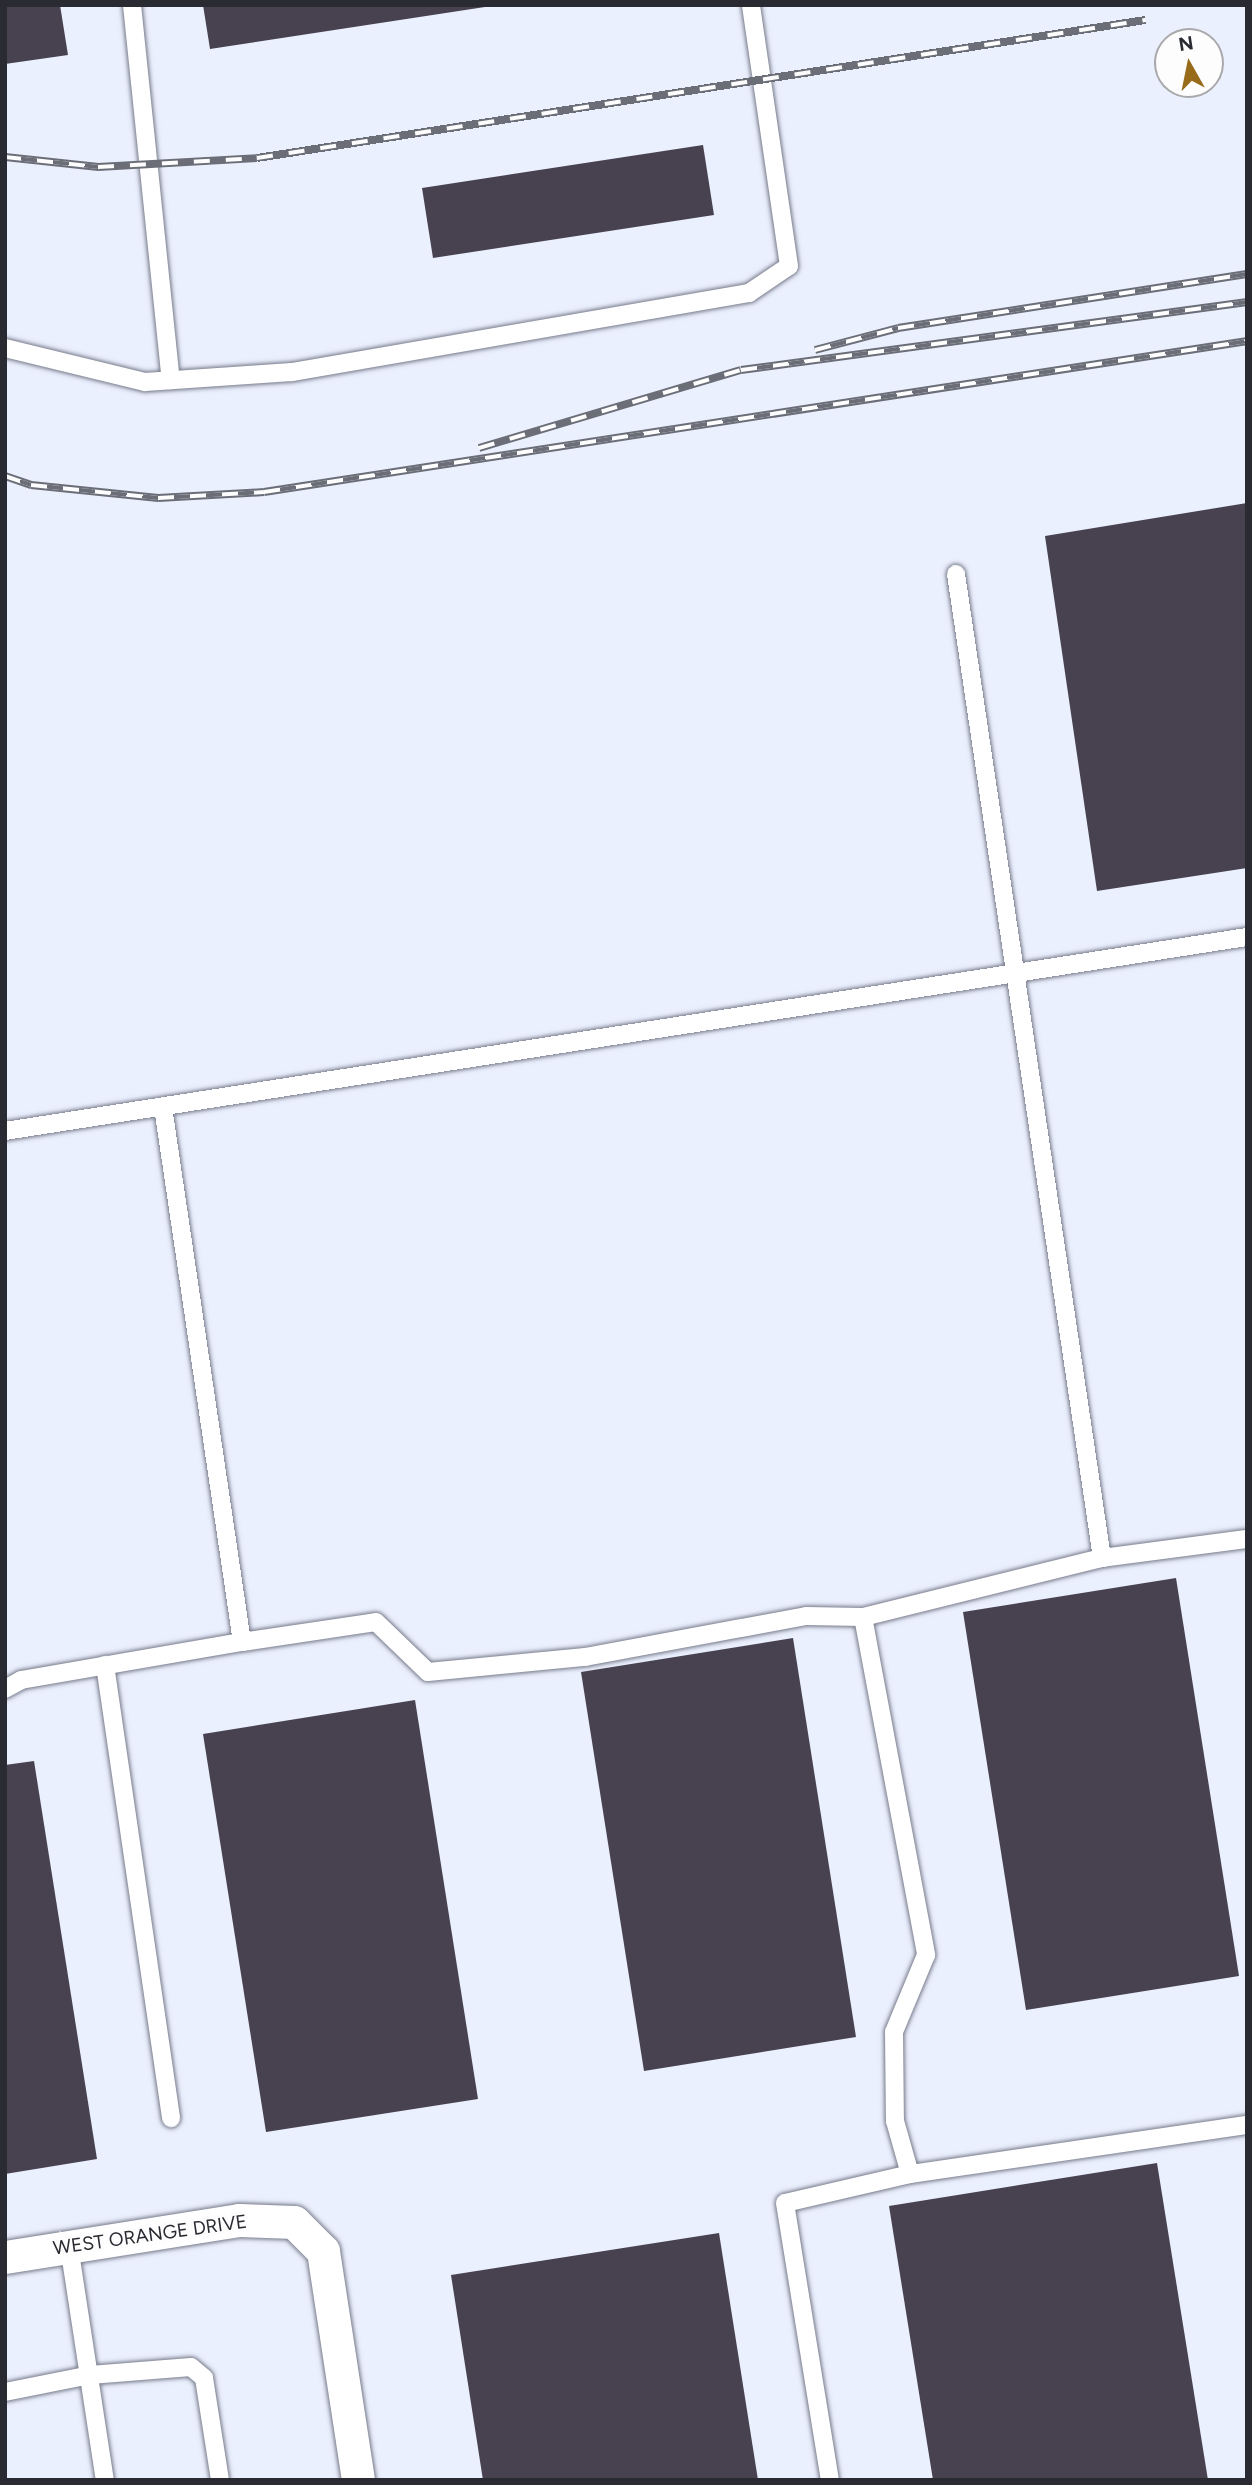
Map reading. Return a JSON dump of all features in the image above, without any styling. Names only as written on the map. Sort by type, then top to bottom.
[{"type":"street","name":"WEST ORANGE DRIVE","points":[[5,2257],[239,2220],[294,2222],[323,2251],[358,2480]]},
{"type":"lane","points":[[132,5],[171,380]]},
{"type":"lane","points":[[5,348],[145,382],[292,372],[749,293],[789,265],[751,5]]},
{"type":"lane","points":[[956,574],[1013,974],[1102,1558]]},
{"type":"lane","points":[[5,1131],[1247,937]]},
{"type":"lane","points":[[163,1107],[242,1642]]},
{"type":"lane","points":[[5,1689],[21,1680],[376,1622],[428,1672],[585,1657],[806,1616],[863,1617],[1102,1558],[1247,1539]]},
{"type":"lane","points":[[863,1617],[926,1955],[894,2032],[895,2121],[910,2174]]},
{"type":"lane","points":[[105,1665],[171,2118]]},
{"type":"lane","points":[[830,2480],[785,2203],[910,2174],[1247,2125]]},
{"type":"lane","points":[[69,2246],[105,2480]]},
{"type":"lane","points":[[5,2392],[90,2375],[191,2367],[204,2378],[220,2480]]},
{"type":"building","points":[[5,5],[60,5],[68,55],[5,64]]},
{"type":"building","points":[[203,5],[485,5],[485,7],[210,49]]},
{"type":"building","points":[[703,145],[714,215],[433,258],[422,188]]},
{"type":"building","points":[[1247,503],[1247,868],[1097,891],[1045,536]]},
{"type":"building","points":[[1176,1578],[1239,1976],[1026,2010],[963,1612]]},
{"type":"building","points":[[793,1638],[856,2037],[644,2071],[581,1672]]},
{"type":"building","points":[[415,1700],[478,2099],[266,2132],[203,1734]]},
{"type":"building","points":[[34,1761],[97,2159],[5,2174],[5,1765]]},
{"type":"building","points":[[1157,2163],[1208,2480],[933,2480],[889,2206]]},
{"type":"building","points":[[719,2233],[758,2480],[483,2480],[451,2275]]},
{"type":"railway","points":[[5,157],[98,167],[257,158],[1145,20]]},
{"type":"railway","points":[[815,350],[898,328],[1247,274]]},
{"type":"railway","points":[[479,448],[741,370],[1247,302]]},
{"type":"railway","points":[[5,476],[31,485],[158,498],[264,492],[1247,341]]}]
